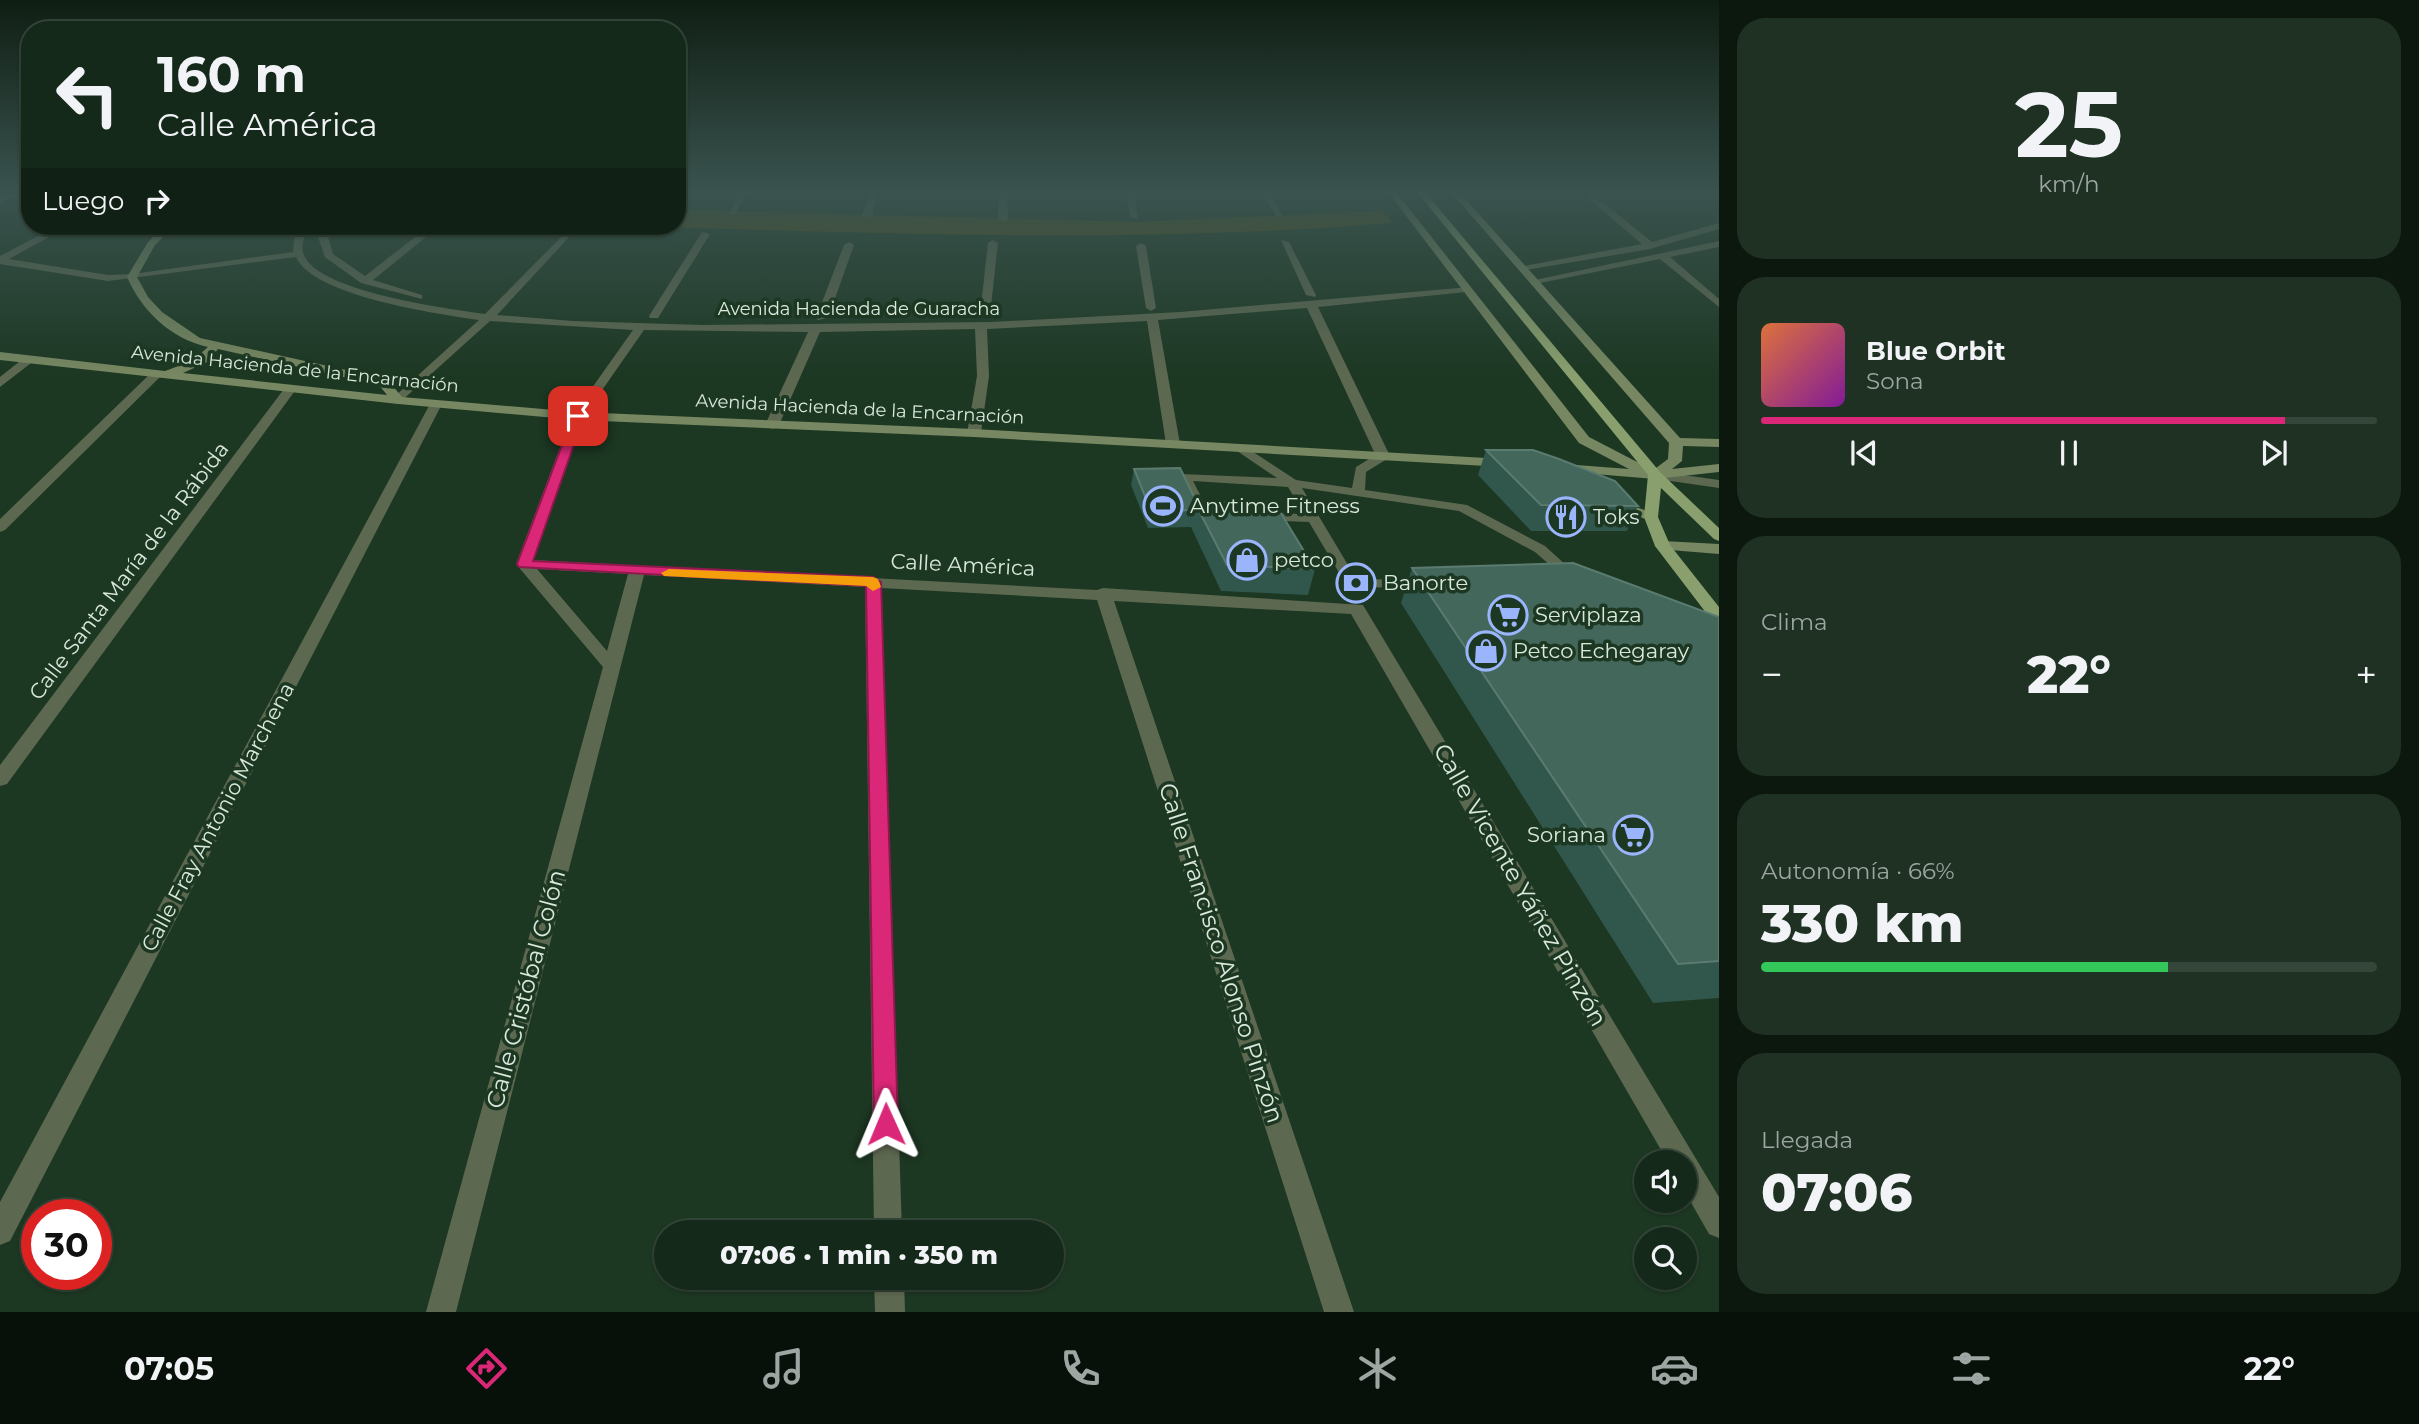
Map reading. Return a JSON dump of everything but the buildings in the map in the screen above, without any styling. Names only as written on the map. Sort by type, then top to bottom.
[{"type":"main road","points":[[146,253],[132,277],[141,298],[155,313],[196,341],[383,382],[398,401]]},
{"type":"main road","points":[[1439,253],[1584,440],[1615,458],[1655,475]]},
{"type":"main road","points":[[1472,253],[1655,475],[1719,536]]},
{"type":"main road","points":[[1510,253],[1676,442],[1675,461],[1655,475],[1651,517],[1663,546],[1717,615]]},
{"type":"main road","points":[[149,374],[190,356],[198,345],[196,341]]},
{"type":"main road","points":[[149,374],[194,364],[212,351],[215,344]]},
{"type":"main road","name":"Avenida Hacienda de la Encarnación","points":[[0,356],[398,401],[578,416],[974,433],[1520,466]]},
{"type":"main road","points":[[1676,442],[1719,443]]},
{"type":"main road","points":[[1554,476],[1655,475],[1719,468]]},
{"type":"main road","points":[[1600,498],[1651,517]]},
{"type":"main road","points":[[1663,546],[1719,549]]},
{"type":"street","name":"Avenida Hacienda de Guaracha","points":[[328,253],[365,281],[435,303],[491,315],[822,318],[858,323],[983,321],[1267,310],[1458,278]]},
{"type":"street","points":[[365,281],[400,253]]},
{"type":"street","points":[[398,401],[491,315],[549,253]]},
{"type":"street","points":[[654,316],[693,253]]},
{"type":"street","points":[[822,318],[846,253]]},
{"type":"street","points":[[974,433],[983,376],[983,321],[992,253]]},
{"type":"street","points":[[1142,253],[1173,444]]},
{"type":"street","points":[[1289,253],[1383,456]]},
{"type":"street","points":[[1524,269],[1610,253]]},
{"type":"street","points":[[1535,281],[1680,253]]},
{"type":"street","name":"Avenida Hacienda de Guaracha","points":[[297,254],[310,270],[341,286],[430,311],[641,326],[815,330],[858,323]]},
{"type":"street","points":[[0,261],[108,278],[297,254]]},
{"type":"street","points":[[1664,257],[1719,304]]},
{"type":"street","name":"Avenida Hacienda de Guaracha","points":[[1152,313],[1254,299],[1312,301],[1466,289]]},
{"type":"street","points":[[1254,299],[1267,310]]},
{"type":"street","points":[[612,667],[524,564],[578,416],[641,326]]},
{"type":"street","points":[[772,425],[815,330]]},
{"type":"street","points":[[0,383],[29,359]]},
{"type":"street","points":[[0,527],[149,374]]},
{"type":"street","name":"Calle Santa María de la Rábida","points":[[0,779],[291,388]]},
{"type":"street","name":"Calle Fray Antonio Marchena","points":[[0,1231],[436,404]]},
{"type":"street","points":[[1655,475],[1719,484]]},
{"type":"street","name":"Calle América","points":[[524,564],[637,572],[1103,593],[1357,609]]},
{"type":"street","name":"Calle Cristóbal Colón","points":[[441,1312],[637,572]]},
{"type":"street","points":[[873,582],[888,1220]]},
{"type":"street","name":"Calle Francisco Alonso Pinzón","points":[[1103,593],[1339,1312]]},
{"type":"street","name":"Calle Vicente Yáñez Pinzón","points":[[1357,609],[1676,1150]]},
{"type":"street","name":"Calle Vicente Yáñez Pinzón","points":[[1697,1186],[1719,1224]]},
{"type":"street","points":[[889,1290],[890,1312]]},
{"type":"lane","points":[[1241,448],[1292,483],[1346,573],[1367,583],[1438,585]]},
{"type":"lane","points":[[1358,492],[1360,470],[1383,456]]},
{"type":"lane","points":[[1217,516],[1204,516],[1184,477],[1292,483],[1436,501],[1480,515],[1540,550],[1585,588],[1559,587]]},
{"type":"lane","points":[[1244,517],[1311,518]]},
{"type":"lane","points":[[1689,608],[1717,615]]},
{"type":"slow traffic","points":[[669,573],[873,582],[873,587]]},
{"type":"place","name":"Anytime Fitness","points":[[1163,506]]},
{"type":"place","name":"Toks","points":[[1566,517]]},
{"type":"place","name":"petco","points":[[1247,560]]},
{"type":"place","name":"Banorte","points":[[1356,583]]},
{"type":"place","name":"Serviplaza","points":[[1508,615]]},
{"type":"place","name":"Petco Echegaray","points":[[1486,651]]},
{"type":"place","name":"Soriana","points":[[1633,835]]},
{"type":"route","points":[[578,416],[524,564],[637,572],[873,582],[886,1124]]}]
